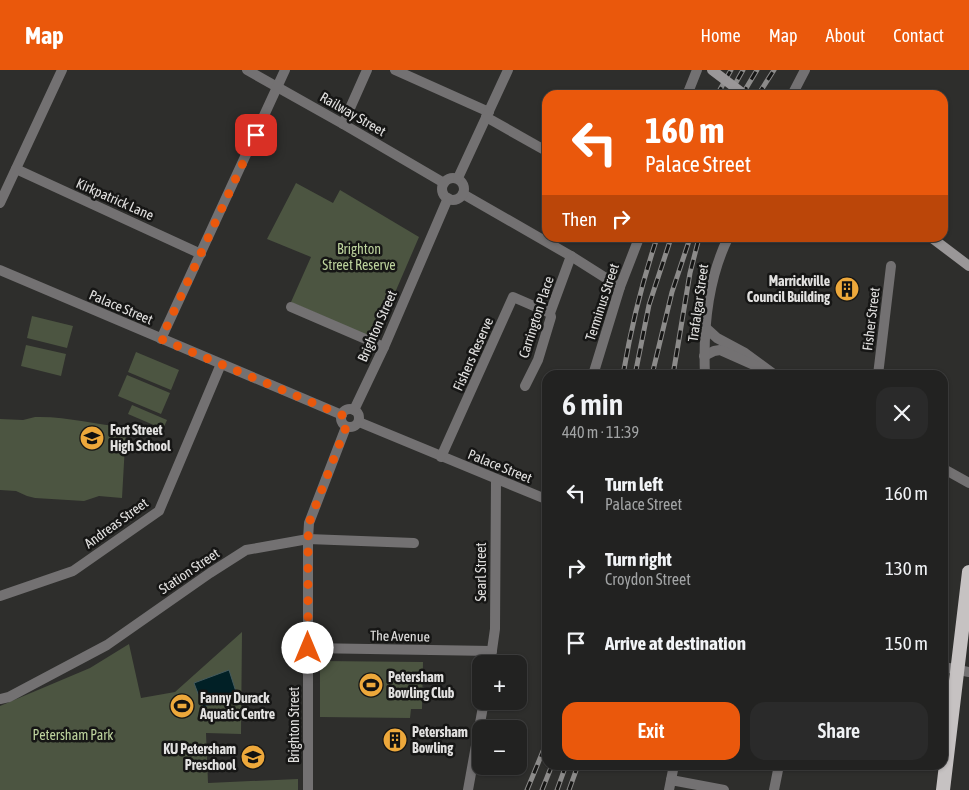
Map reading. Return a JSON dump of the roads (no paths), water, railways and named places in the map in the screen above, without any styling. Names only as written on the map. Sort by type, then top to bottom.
[{"type":"highway","points":[[948,730],[969,572]]},
{"type":"highway","points":[[943,790],[945,770]]},
{"type":"main road","points":[[712,70],[738,90]]},
{"type":"main road","points":[[937,242],[969,266]]},
{"type":"street","points":[[0,203],[62,70]]},
{"type":"street","name":"Railway Street","points":[[247,70],[444,183]]},
{"type":"street","points":[[161,339],[285,70]]},
{"type":"street","points":[[343,124],[367,70]]},
{"type":"street","points":[[395,70],[487,114],[542,148]]},
{"type":"street","points":[[458,178],[508,70]]},
{"type":"street","points":[[689,90],[696,70]]},
{"type":"street","points":[[795,90],[805,70]]},
{"type":"street","name":"Kirkpatrick Lane","points":[[16,170],[201,254]]},
{"type":"street","points":[[451,178],[458,178],[464,185],[463,194],[454,200],[448,198],[442,190],[444,183],[451,178]]},
{"type":"street","points":[[463,194],[542,239]]},
{"type":"street","name":"Brighton Street","points":[[354,410],[448,198]]},
{"type":"street","points":[[547,242],[620,287]]},
{"type":"street","name":"Terminus Street","points":[[595,370],[620,287],[637,242]]},
{"type":"street","name":"Trafalgar Street","points":[[705,370],[706,328],[716,264],[726,242]]},
{"type":"street","name":"Carrington Place","points":[[526,386],[538,360],[551,317],[550,313],[571,256]]},
{"type":"street","name":"Fisher Street","points":[[879,370],[892,266]]},
{"type":"street","name":"Palace Street","points":[[0,270],[342,415]]},
{"type":"street","name":"Fishers Reserve","points":[[441,457],[513,297],[550,313]]},
{"type":"street","points":[[291,307],[384,346]]},
{"type":"street","points":[[706,328],[717,338],[745,353],[767,370]]},
{"type":"street","points":[[704,356],[720,350],[764,370]]},
{"type":"street","name":"Andreas Street","points":[[0,596],[73,571],[159,511],[221,364]]},
{"type":"street","points":[[345,410],[354,410],[359,416],[358,422],[355,426],[346,427],[341,420],[342,415],[345,410]]},
{"type":"street","name":"Palace Street","points":[[358,422],[542,498]]},
{"type":"street","name":"Brighton Street","points":[[308,790],[309,523],[346,427]]},
{"type":"street","points":[[948,472],[969,484]]},
{"type":"street","name":"Searl Street","points":[[491,655],[494,629],[496,479]]},
{"type":"street","name":"Station Street","points":[[0,699],[9,697],[107,645],[246,550],[308,539],[414,543]]},
{"type":"street","name":"The Avenue","points":[[308,648],[492,651]]},
{"type":"street","points":[[468,790],[482,710]]},
{"type":"street","points":[[673,770],[670,785],[724,790]]},
{"type":"street","points":[[774,790],[777,770]]},
{"type":"water","points":[[229,670],[237,695],[203,707],[194,683]]},
{"type":"railway","points":[[720,90],[731,70]]},
{"type":"railway","points":[[732,90],[743,70]]},
{"type":"railway","points":[[745,90],[757,70]]},
{"type":"railway","points":[[761,90],[774,70]]},
{"type":"railway","points":[[624,370],[637,305],[656,242]]},
{"type":"railway","points":[[636,370],[649,305],[670,242]]},
{"type":"railway","points":[[653,370],[672,292],[689,242]]},
{"type":"railway","points":[[674,370],[690,273],[698,242]]},
{"type":"railway","points":[[527,790],[542,754]]},
{"type":"railway","points":[[542,790],[550,770]]},
{"type":"railway","points":[[557,790],[564,770]]},
{"type":"railway","points":[[569,790],[576,770]]},
{"type":"place","name":"Marrickville Council Building","points":[[847,289]]},
{"type":"place","name":"Fort Street High School","points":[[92,438]]},
{"type":"place","name":"Petersham Bowling Club","points":[[371,685]]},
{"type":"place","name":"Fanny Durack Aquatic Centre","points":[[182,706]]},
{"type":"place","name":"Petersham Bowling","points":[[395,740]]},
{"type":"place","name":"KU Petersham Preschool","points":[[253,757]]},
{"type":"park label","name":"Brighton Street Reserve","points":[[359,257]]},
{"type":"park label","name":"Petersham Park","points":[[73,735]]}]
